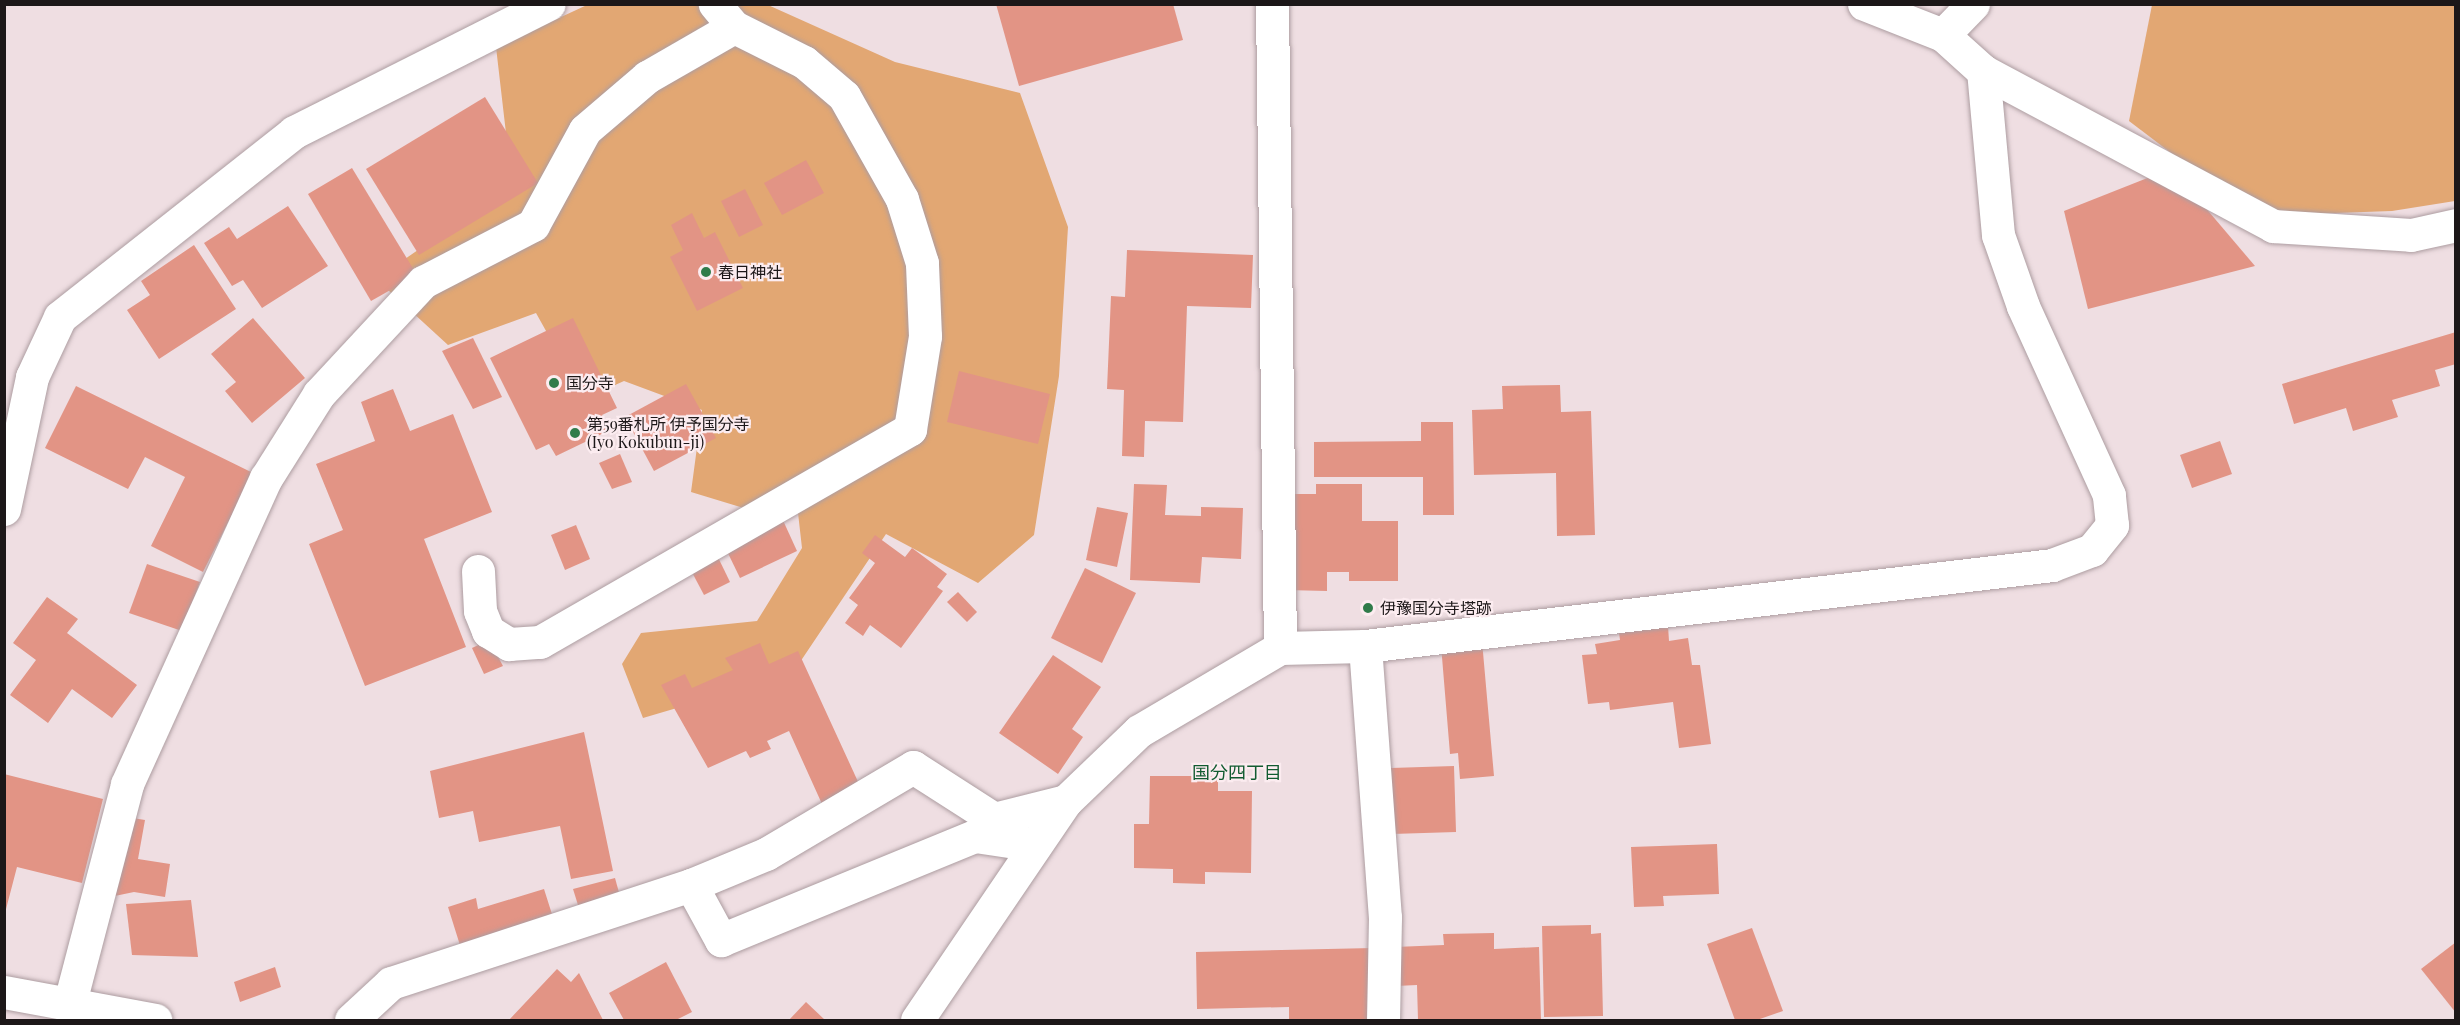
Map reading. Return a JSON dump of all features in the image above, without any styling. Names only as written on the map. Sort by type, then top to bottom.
[{"type":"street","points":[[4,508],[32,377],[60,317],[294,132],[549,4]]},
{"type":"street","points":[[1272,4],[1280,648]]},
{"type":"street","points":[[1864,4],[1943,35],[1983,71],[2273,226],[2411,235],[2456,225]]},
{"type":"street","points":[[1943,35],[1973,4]]},
{"type":"street","points":[[70,1002],[127,783],[266,478],[319,394],[423,282],[533,225],[585,130],[724,16],[804,62],[844,96],[902,199],[922,263],[925,325],[910,429],[540,642],[509,644],[488,631],[480,611],[478,571]]},
{"type":"street","points":[[916,1020],[1066,801],[1139,731],[1280,648],[1365,646],[2052,565],[2092,550],[2112,525],[2109,495],[2023,306],[1998,235],[1983,71]]},
{"type":"street","points":[[1365,646],[1384,917],[1383,1020]]},
{"type":"street","points":[[351,1020],[391,983],[691,885],[766,854],[913,767],[994,819],[1066,801]]},
{"type":"street","points":[[691,885],[721,940],[975,836],[1035,845]]},
{"type":"street","points":[[4,992],[70,1002],[155,1020]]},
{"type":"shaded area","points":[[587,5],[768,5],[895,62],[1020,93],[1068,227],[1059,376],[1034,535],[978,583],[886,534],[792,674],[643,718],[622,664],[641,633],[757,621],[802,548],[798,513],[760,513],[691,492],[702,410],[624,381],[584,399],[536,313],[448,345],[376,279],[512,185],[496,47]]},
{"type":"shaded area","points":[[2152,5],[2455,5],[2455,201],[2392,211],[2279,215],[2229,197],[2129,121]]},
{"type":"building","points":[[996,4],[1173,4],[1183,40],[1019,86]]},
{"type":"building","points":[[485,97],[538,183],[419,255],[366,169]]},
{"type":"building","points":[[806,160],[824,193],[782,215],[764,183]]},
{"type":"building","points":[[352,168],[417,275],[371,301],[308,194]]},
{"type":"building","points":[[2155,175],[2193,193],[2255,266],[2088,309],[2064,211]]},
{"type":"building","points":[[745,189],[763,225],[739,237],[721,201]]},
{"type":"building","points":[[288,206],[328,266],[262,308],[243,280],[232,286],[204,243],[229,227],[237,239]]},
{"type":"building","name":"春日神社","points":[[692,213],[704,238],[715,232],[743,288],[697,311],[670,257],[683,250],[671,225]]},
{"type":"building","points":[[194,245],[236,309],[159,359],[127,310],[150,295],[141,281]]},
{"type":"building","points":[[1127,250],[1253,255],[1251,308],[1187,306],[1183,422],[1145,421],[1144,457],[1122,456],[1124,390],[1107,389],[1111,296],[1125,297]]},
{"type":"building","points":[[253,318],[305,378],[252,423],[225,391],[236,382],[211,354]]},
{"type":"building","name":"国分寺","points":[[573,318],[617,408],[602,415],[610,430],[556,456],[549,444],[536,450],[490,358]]},
{"type":"building","points":[[2456,332],[2456,364],[2435,370],[2440,386],[2392,400],[2398,417],[2353,431],[2346,408],[2294,424],[2282,384]]},
{"type":"building","points":[[473,338],[502,397],[473,409],[442,351]]},
{"type":"building","points":[[959,371],[1050,394],[1038,444],[947,422]]},
{"type":"building","points":[[686,384],[716,438],[654,471],[625,417]]},
{"type":"building","points":[[1560,385],[1561,412],[1591,411],[1595,535],[1557,536],[1556,473],[1474,475],[1472,410],[1503,409],[1502,386]]},
{"type":"building","points":[[76,386],[253,473],[203,572],[151,546],[185,477],[145,457],[128,489],[45,448]]},
{"type":"building","points":[[393,389],[410,431],[453,414],[492,512],[424,539],[466,647],[365,686],[309,544],[343,530],[316,464],[375,441],[361,402]]},
{"type":"building","points":[[1421,422],[1453,422],[1454,515],[1423,515],[1423,477],[1314,477],[1314,442],[1421,441]]},
{"type":"building","points":[[2220,441],[2232,474],[2192,488],[2180,455]]},
{"type":"building","points":[[620,454],[632,482],[612,489],[599,463]]},
{"type":"building","points":[[1134,484],[1167,485],[1165,515],[1201,516],[1201,507],[1243,508],[1241,559],[1202,557],[1200,583],[1130,580]]},
{"type":"building","points":[[1316,484],[1362,484],[1362,521],[1398,521],[1398,581],[1349,581],[1349,572],[1327,572],[1327,591],[1286,590],[1286,494],[1316,494]]},
{"type":"building","points":[[1097,507],[1128,513],[1117,567],[1086,560]]},
{"type":"building","points":[[781,516],[797,551],[740,578],[723,543]]},
{"type":"building","points":[[576,525],[590,559],[565,570],[551,535]]},
{"type":"building","points":[[875,535],[905,557],[912,548],[947,574],[937,587],[943,591],[901,648],[870,625],[863,636],[845,623],[858,605],[849,598],[875,563],[862,553]]},
{"type":"building","points":[[713,547],[730,582],[704,595],[686,561]]},
{"type":"building","points":[[147,564],[200,582],[182,631],[129,613]]},
{"type":"building","points":[[1085,568],[1136,593],[1102,663],[1051,638]]},
{"type":"building","points":[[958,592],[977,612],[967,622],[947,602]]},
{"type":"building","points":[[47,597],[78,619],[67,633],[137,685],[112,718],[72,689],[48,723],[10,695],[36,660],[13,643]]},
{"type":"building","points":[[1668,626],[1669,641],[1688,638],[1692,665],[1700,665],[1711,744],[1679,748],[1673,702],[1610,710],[1609,702],[1588,704],[1582,655],[1597,654],[1595,644],[1620,640],[1619,633]]},
{"type":"building","points":[[489,640],[503,666],[484,674],[472,648]]},
{"type":"building","points":[[1482,641],[1494,776],[1460,779],[1458,753],[1450,754],[1441,645]]},
{"type":"building","points":[[760,643],[769,664],[798,651],[860,786],[822,804],[789,731],[767,741],[771,749],[750,758],[746,751],[708,768],[661,685],[685,674],[692,688],[733,670],[725,658]]},
{"type":"building","points":[[1053,655],[1101,687],[1072,729],[1083,737],[1058,774],[999,733]]},
{"type":"building","points":[[584,732],[613,871],[571,879],[560,826],[479,842],[473,811],[439,818],[430,771]]},
{"type":"building","points":[[1454,766],[1456,832],[1392,834],[1391,768]]},
{"type":"building","points":[[4,774],[103,799],[82,883],[17,867],[5,913]]},
{"type":"building","points":[[1150,776],[1218,776],[1218,791],[1252,791],[1251,873],[1205,872],[1205,884],[1173,883],[1173,869],[1134,868],[1134,824],[1149,824]]},
{"type":"building","points":[[120,816],[145,820],[138,859],[170,864],[165,897],[134,892],[105,898]]},
{"type":"building","points":[[1717,844],[1719,894],[1663,896],[1664,906],[1634,907],[1631,847]]},
{"type":"building","points":[[615,878],[623,907],[582,918],[573,889]]},
{"type":"building","points":[[544,889],[557,930],[464,958],[448,907],[476,898],[478,909]]},
{"type":"building","points":[[191,900],[198,957],[132,955],[126,904]]},
{"type":"building","points":[[1591,925],[1591,934],[1601,933],[1603,1016],[1544,1017],[1542,926]]},
{"type":"building","points":[[1752,928],[1783,1011],[1757,1020],[1735,1020],[1707,944]]},
{"type":"building","points":[[1494,933],[1494,949],[1539,947],[1541,1020],[1418,1020],[1417,985],[1396,986],[1395,947],[1444,945],[1443,934]]},
{"type":"building","points":[[2456,942],[2456,1013],[2421,969]]},
{"type":"building","points":[[1373,948],[1374,1020],[1289,1020],[1289,1007],[1197,1009],[1196,952]]},
{"type":"building","points":[[666,962],[692,1012],[676,1020],[624,1020],[609,993]]},
{"type":"building","points":[[275,967],[281,987],[240,1002],[234,982]]},
{"type":"building","points":[[557,969],[571,982],[579,973],[603,1020],[509,1020]]},
{"type":"building","points":[[806,1002],[825,1020],[789,1020]]},
{"type":"place","name":"春日神社","points":[[706,272]]},
{"type":"place","name":"国分寺","points":[[554,383]]},
{"type":"place","name":"第59番札所 伊予国分寺 (Iyo Kokubun-ji)","points":[[575,433]]},
{"type":"place","name":"伊豫国分寺塔跡","points":[[1368,608]]},
{"type":"district","name":"国分四丁目","points":[[1237,772]]}]
